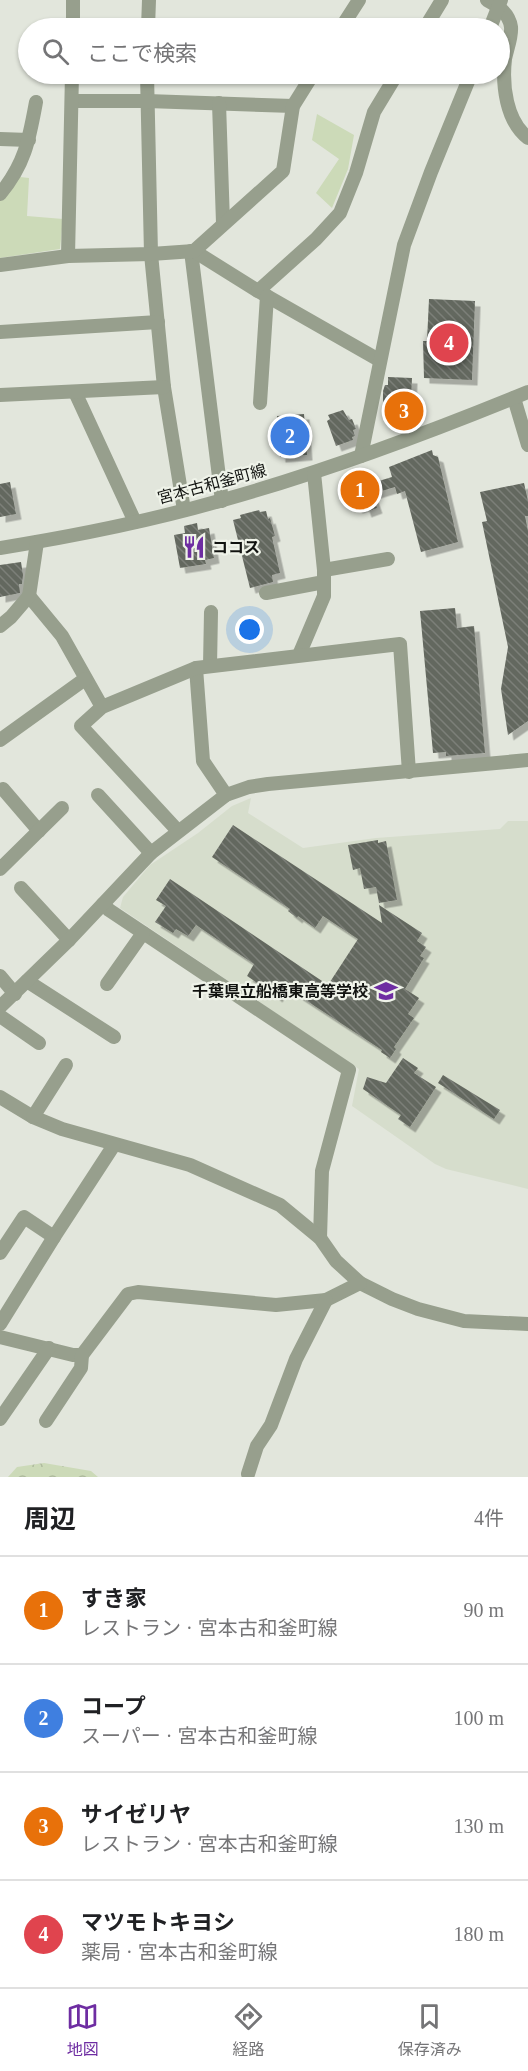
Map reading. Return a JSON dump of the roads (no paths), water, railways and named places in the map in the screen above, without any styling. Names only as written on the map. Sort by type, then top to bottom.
[{"type":"street","points":[[73,0],[73,18]]},
{"type":"street","points":[[148,18],[149,0]]},
{"type":"street","points":[[347,18],[358,0]]},
{"type":"street","points":[[430,18],[442,0]]},
{"type":"street","points":[[492,18],[496,2]]},
{"type":"street","points":[[496,2],[508,18]]},
{"type":"street","points":[[68,256],[72,84]]},
{"type":"street","points":[[147,84],[151,254],[164,387],[184,510]]},
{"type":"street","points":[[192,251],[283,171],[293,106],[307,84]]},
{"type":"street","points":[[260,403],[263,294],[340,213],[356,173],[374,112],[391,84]]},
{"type":"street","points":[[361,456],[404,245],[467,84]]},
{"type":"street","points":[[505,84],[514,123],[528,138]]},
{"type":"street","points":[[72,101],[293,106]]},
{"type":"street","points":[[0,194],[15,176],[29,140],[36,102]]},
{"type":"street","points":[[219,103],[224,223]]},
{"type":"street","points":[[0,139],[29,140]]},
{"type":"street","points":[[192,251],[222,501]]},
{"type":"street","points":[[0,265],[68,256],[192,251],[379,360]]},
{"type":"street","points":[[0,332],[158,322]]},
{"type":"street","points":[[0,395],[164,387]]},
{"type":"street","points":[[75,392],[135,522]]},
{"type":"street","name":"宮本古和釜町線","points":[[0,548],[135,522],[222,501],[314,473],[528,392]]},
{"type":"street","points":[[514,398],[528,445]]},
{"type":"street","points":[[299,655],[324,596],[314,473]]},
{"type":"street","points":[[0,626],[29,596],[37,542]]},
{"type":"street","points":[[266,593],[388,559]]},
{"type":"street","points":[[29,596],[62,636],[102,707]]},
{"type":"street","points":[[210,666],[211,612]]},
{"type":"street","points":[[178,831],[81,726],[102,707],[196,668],[400,644],[409,772]]},
{"type":"street","points":[[196,668],[203,761],[226,795]]},
{"type":"street","points":[[0,740],[85,679]]},
{"type":"street","points":[[0,1007],[69,940],[151,853],[226,795],[267,784],[528,760]]},
{"type":"street","points":[[3,789],[39,831]]},
{"type":"street","points":[[98,795],[151,853]]},
{"type":"street","points":[[0,869],[62,808]]},
{"type":"street","points":[[21,888],[69,940]]},
{"type":"street","points":[[103,904],[349,1070],[322,1171],[320,1238]]},
{"type":"street","points":[[107,984],[143,933]]},
{"type":"street","points":[[0,976],[15,993]]},
{"type":"street","points":[[27,981],[114,1037]]},
{"type":"street","points":[[0,1017],[39,1043]]},
{"type":"street","points":[[33,1117],[66,1065]]},
{"type":"street","points":[[0,1097],[33,1117],[62,1129],[181,1162],[280,1205],[320,1238],[336,1261],[360,1283],[392,1299],[418,1310],[464,1321],[528,1324]]},
{"type":"street","points":[[0,1324],[114,1145]]},
{"type":"street","points":[[0,1252],[5,1234],[24,1217],[54,1237]]},
{"type":"street","points":[[46,1421],[81,1368],[82,1355],[128,1294],[138,1292],[276,1305],[326,1300],[360,1283]]},
{"type":"street","points":[[248,1474],[257,1446],[271,1425],[296,1359],[326,1300]]},
{"type":"street","points":[[0,1337],[73,1355],[82,1355]]},
{"type":"street","points":[[0,1419],[49,1348]]},
{"type":"place","name":"マツモトキヨシ","points":[[449,343]]},
{"type":"place","name":"サイゼリヤ","points":[[404,411]]},
{"type":"place","name":"コープ","points":[[290,436]]},
{"type":"place","name":"すき家","points":[[360,490]]},
{"type":"place","name":"ココス","points":[[194,547]]},
{"type":"place","name":"千葉県立船橋東高等学校","points":[[386,991]]}]
